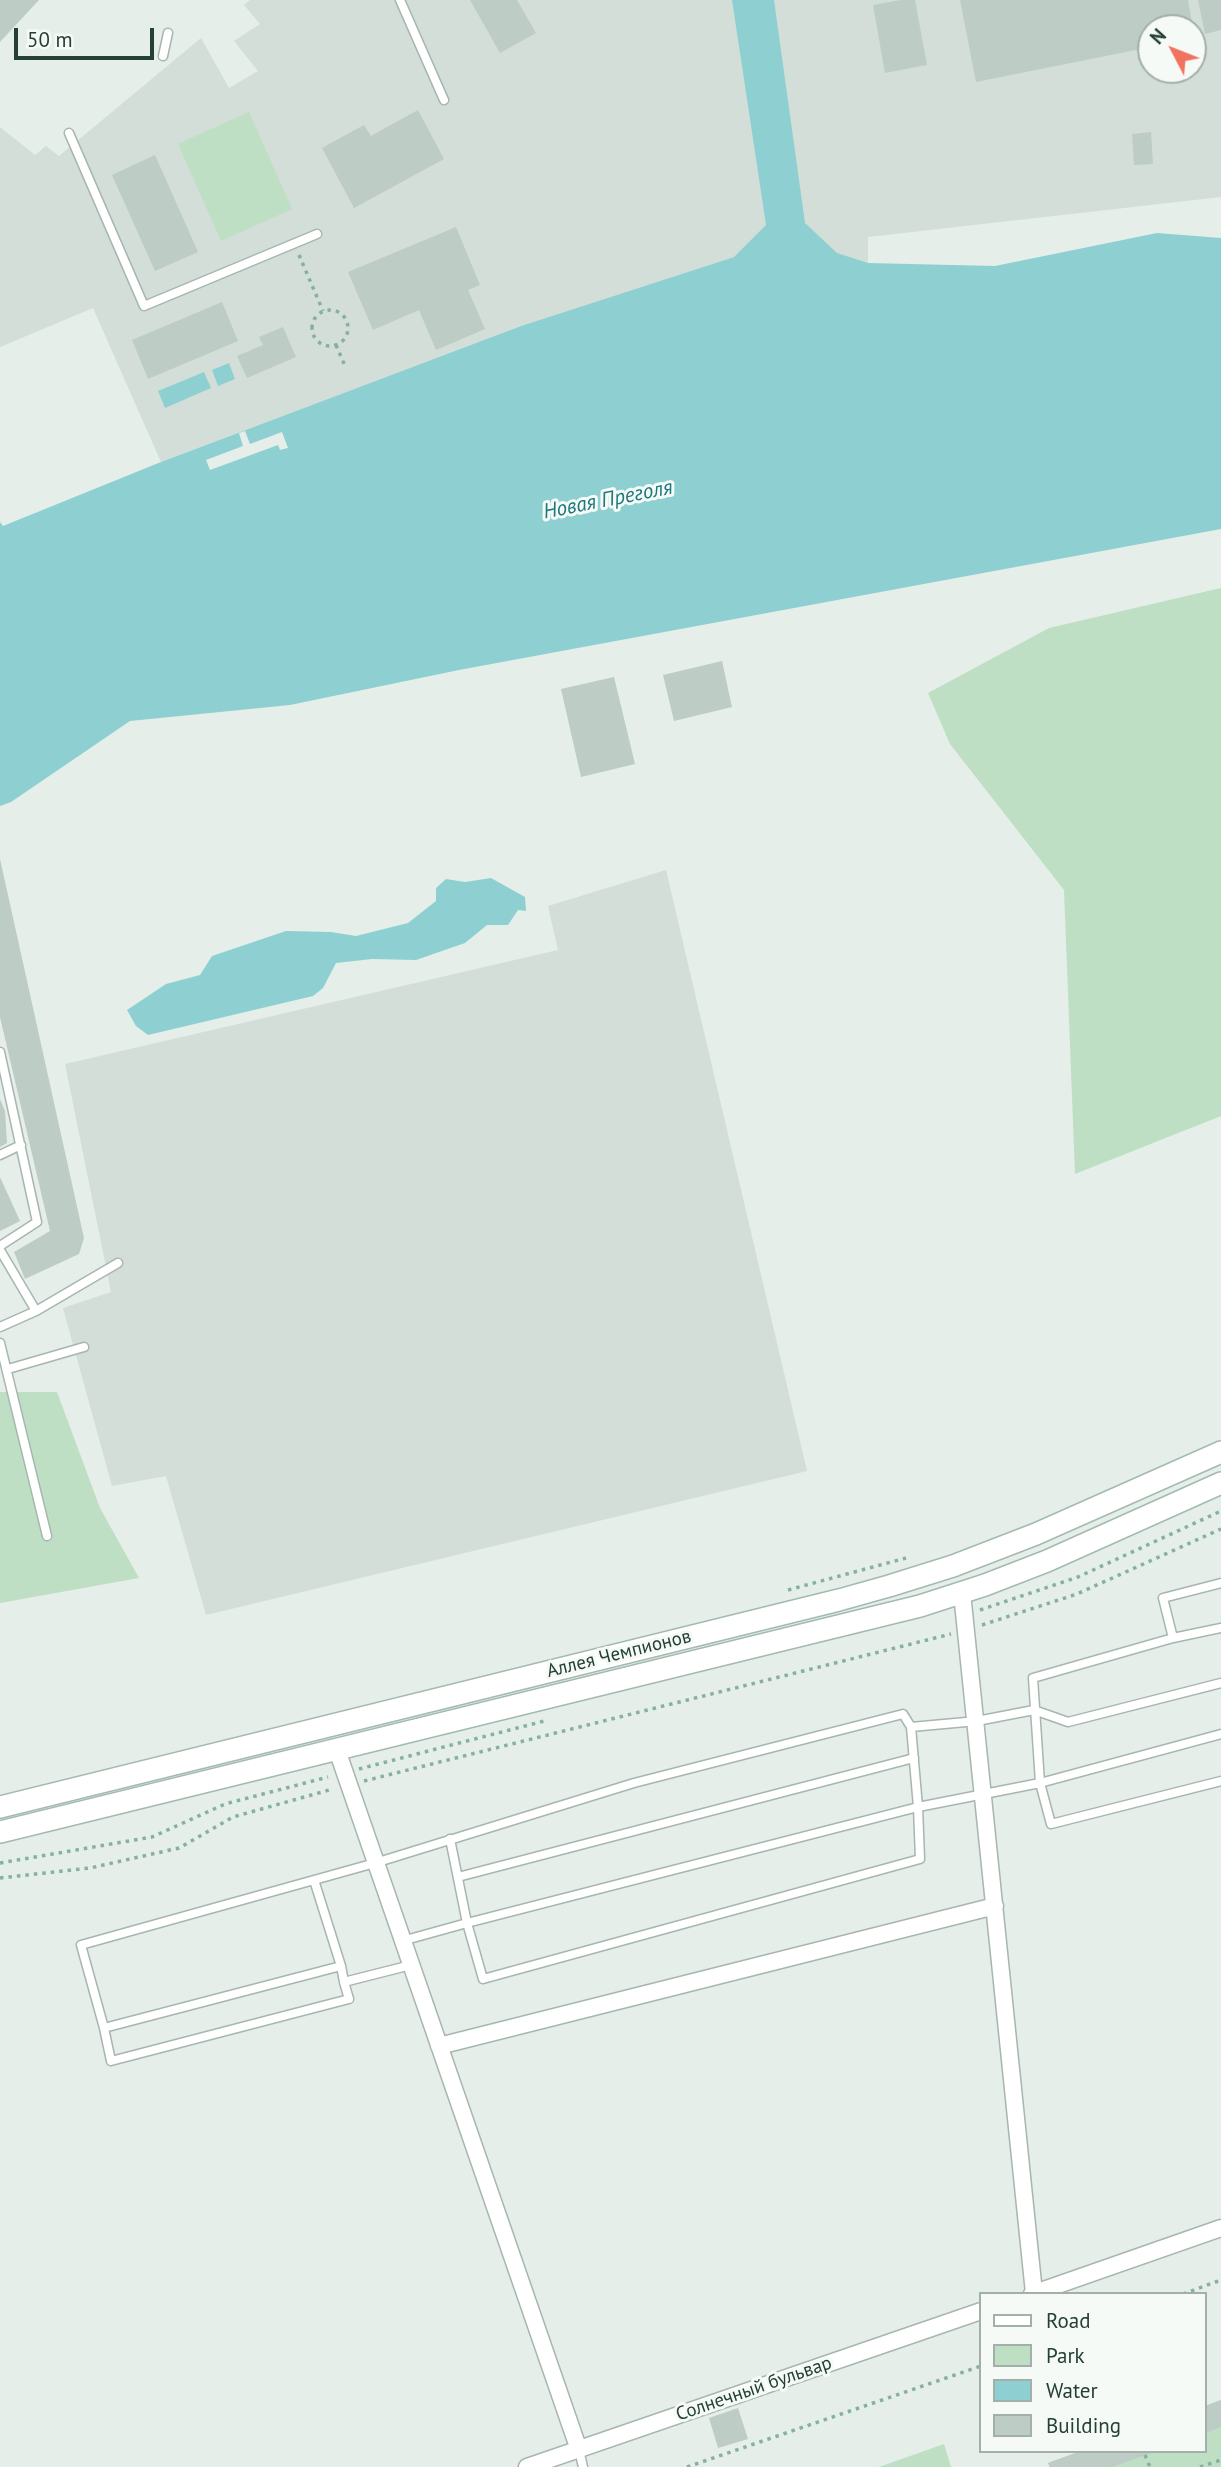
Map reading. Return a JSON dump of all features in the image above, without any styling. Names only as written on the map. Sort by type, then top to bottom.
[{"type":"main road","name":"Аллея Чемпионов","points":[[0,1807],[826,1604],[889,1586],[1036,1535],[1221,1452]]},
{"type":"main road","name":"Аллея Чемпионов","points":[[0,1832],[859,1622],[962,1593],[1047,1562],[1221,1483]]},
{"type":"street","points":[[962,1593],[1033,2292]]},
{"type":"street","points":[[337,1750],[579,2450]]},
{"type":"street","points":[[439,2046],[995,1906]]},
{"type":"street","points":[[1036,2292],[1221,2228]]},
{"type":"street","name":"Солнечный бульвар","points":[[527,2467],[979,2312]]},
{"type":"lane","points":[[400,0],[444,100]]},
{"type":"lane","points":[[163,56],[168,33]]},
{"type":"lane","points":[[69,133],[144,306],[317,234]]},
{"type":"lane","points":[[0,1052],[37,1222],[0,1248],[36,1311]]},
{"type":"lane","points":[[0,1155],[21,1145]]},
{"type":"lane","points":[[0,1327],[36,1311],[118,1263]]},
{"type":"lane","points":[[0,1343],[47,1536]]},
{"type":"lane","points":[[8,1369],[84,1347]]},
{"type":"lane","points":[[1173,1638],[1163,1598],[1221,1583]]},
{"type":"lane","points":[[1221,1628],[1173,1638],[1032,1678],[1040,1783],[1051,1824],[1221,1781]]},
{"type":"lane","points":[[911,1727],[977,1721],[1034,1710],[1068,1722],[1221,1683]]},
{"type":"lane","points":[[314,1880],[349,2000],[111,2061],[81,1945],[314,1880],[375,1863],[450,1839],[635,1783],[903,1714],[911,1727],[920,1859],[483,1979],[467,1923],[450,1839]]},
{"type":"lane","points":[[402,1941],[918,1807],[1040,1783],[1221,1734]]},
{"type":"lane","points":[[458,1877],[914,1758]]},
{"type":"lane","points":[[344,1982],[411,1965]]},
{"type":"lane","points":[[104,2028],[341,1966]]},
{"type":"lane","points":[[579,2450],[583,2467]]},
{"type":"path","points":[[295,243],[323,311]]},
{"type":"path","points":[[323,311],[337,311],[347,321],[346,337],[336,345],[323,344],[313,334],[313,321],[323,311]]},
{"type":"path","points":[[336,345],[345,366]]},
{"type":"path","points":[[0,1878],[90,1868],[179,1848],[233,1817],[349,1785],[967,1630],[1077,1594],[1221,1529]]},
{"type":"path","points":[[784,1591],[917,1555]]},
{"type":"path","points":[[1188,2292],[1221,2280]]},
{"type":"path","points":[[687,2467],[979,2367]]},
{"type":"path","points":[[1145,2455],[1150,2467]]},
{"type":"path","points":[[1204,2466],[1221,2460]]},
{"type":"shaded area","points":[[250,0],[1221,0],[1221,197],[868,237],[868,263],[734,257],[521,326],[161,462],[93,308],[0,347],[0,127],[35,155],[46,146],[59,156],[201,38],[229,88],[258,71],[234,41],[260,24],[244,5]]},
{"type":"shaded area","points":[[666,870],[807,1471],[206,1615],[166,1476],[112,1486],[63,1308],[111,1292],[65,1064],[558,950],[548,906]]},
{"type":"green space","points":[[249,112],[292,209],[221,241],[178,144]]},
{"type":"green space","points":[[1221,588],[1221,1116],[1075,1174],[1064,890],[950,744],[928,693],[1049,628]]},
{"type":"green space","points":[[0,1392],[57,1392],[100,1508],[139,1578],[0,1603]]},
{"type":"green space","points":[[1221,2400],[1221,2467],[1050,2467],[1048,2463],[1076,2453],[1207,2453],[1207,2405]]},
{"type":"green space","points":[[944,2444],[951,2467],[879,2467]]},
{"type":"water","name":"Новая Преголя","points":[[732,0],[774,0],[805,223],[837,253],[868,263],[995,266],[1157,233],[1221,238],[1221,529],[459,670],[290,705],[130,721],[11,802],[0,806],[0,522],[3,526],[161,462],[521,326],[734,257],[766,225]]},
{"type":"water","points":[[229,363],[235,379],[218,386],[212,370]]},
{"type":"water","points":[[204,372],[211,388],[165,408],[158,391]]},
{"type":"water","points":[[491,878],[525,897],[526,911],[518,910],[508,925],[487,925],[465,943],[416,960],[372,959],[336,963],[323,988],[313,996],[148,1035],[136,1026],[127,1010],[166,984],[200,975],[212,956],[286,931],[331,932],[356,936],[408,923],[436,901],[436,888],[446,879],[465,882]]},
{"type":"pier","points":[[245,431],[250,444],[282,432],[288,448],[280,450],[278,445],[210,470],[206,460],[243,446],[239,433]]},
{"type":"building","points":[[0,0],[39,0],[0,42]]},
{"type":"building","points":[[470,0],[517,0],[536,33],[500,53]]},
{"type":"building","points":[[915,0],[927,65],[885,73],[873,5]]},
{"type":"building","points":[[960,0],[1188,0],[1190,14],[1137,14],[1137,50],[976,82]]},
{"type":"building","points":[[1198,0],[1221,0],[1221,30],[1207,34],[1207,14],[1201,14]]},
{"type":"building","points":[[418,110],[444,159],[354,208],[322,148],[364,125],[371,136]]},
{"type":"building","points":[[1151,132],[1153,164],[1134,165],[1132,134]]},
{"type":"building","points":[[155,155],[198,252],[155,271],[112,175]]},
{"type":"building","points":[[456,227],[480,285],[468,290],[485,329],[436,350],[419,310],[373,330],[348,272]]},
{"type":"building","points":[[222,302],[238,341],[148,379],[132,340]]},
{"type":"building","points":[[283,327],[296,357],[247,378],[237,356],[263,345],[259,337]]},
{"type":"building","points":[[722,661],[732,707],[674,721],[663,675]]},
{"type":"building","points":[[614,677],[635,764],[581,777],[561,689]]},
{"type":"building","points":[[0,859],[84,1238],[79,1254],[25,1279],[14,1252],[50,1231],[0,1017]]},
{"type":"building","points":[[0,1099],[5,1111],[7,1143],[0,1147]]},
{"type":"building","points":[[0,1177],[20,1221],[0,1231]]},
{"type":"building","points":[[1221,2400],[1221,2427],[1207,2432],[1207,2405]]},
{"type":"building","points":[[738,2408],[748,2439],[718,2448],[709,2418]]},
{"type":"building","points":[[1076,2453],[1151,2453],[1112,2467],[1050,2467],[1048,2463]]}]
